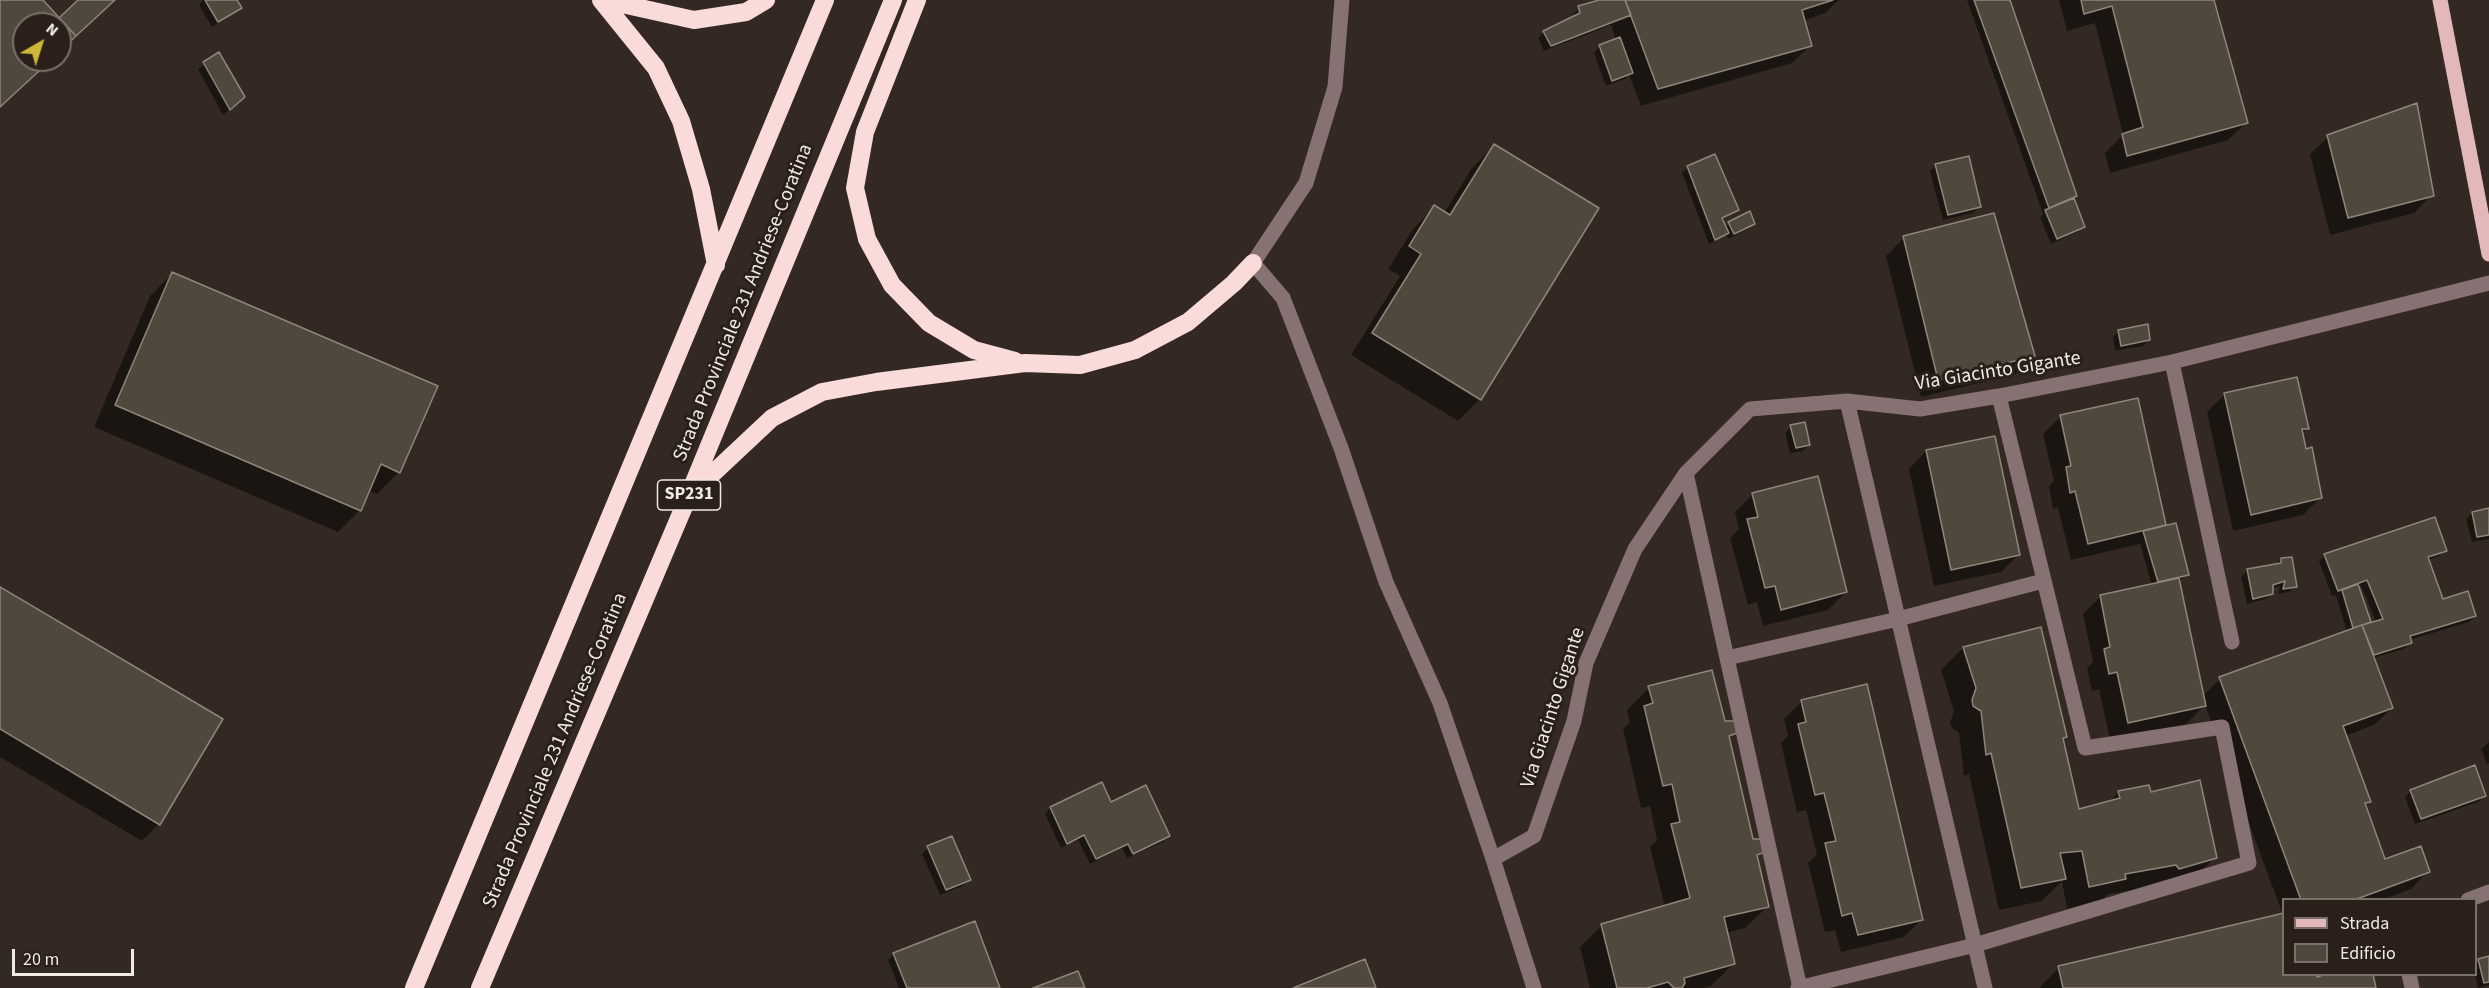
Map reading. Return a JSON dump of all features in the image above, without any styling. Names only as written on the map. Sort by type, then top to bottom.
[{"type":"highway","points":[[602,0],[694,20],[746,12],[766,0]]},
{"type":"highway","points":[[602,0],[656,68],[681,121],[701,189],[716,265]]},
{"type":"highway","name":"Strada Provinciale 231 Andriese-Coratina","points":[[414,988],[825,0]]},
{"type":"highway","name":"Strada Provinciale 231 Andriese-Coratina","points":[[480,988],[688,497],[893,0]]},
{"type":"highway","points":[[917,0],[866,132],[855,188],[867,239],[892,285],[929,323],[974,350],[1025,363]]},
{"type":"highway","points":[[688,497],[772,418],[822,393],[876,382],[1025,363],[1080,364],[1135,350],[1188,322],[1234,283],[1253,262]]},
{"type":"main road","points":[[2440,0],[2489,254]]},
{"type":"street","points":[[1342,0],[1335,87],[1306,183],[1253,262],[1283,298],[1341,448],[1386,582],[1440,703],[1534,988]]},
{"type":"street","name":"Via Giacinto Gigante","points":[[1493,859],[1534,836],[1574,721],[1586,663],[1635,549],[1686,473],[1750,409],[1847,401],[1920,409],[1999,396],[2172,362],[2489,283]]},
{"type":"street","points":[[2172,362],[2232,642]]},
{"type":"street","points":[[1686,473],[1799,988],[1975,945],[2248,863],[2222,728],[2085,748],[1999,396]]},
{"type":"street","points":[[1847,401],[1985,988]]},
{"type":"street","points":[[1727,658],[1898,619],[2043,581]]},
{"type":"street","points":[[2473,898],[2489,892]]},
{"type":"building","points":[[0,0],[43,0],[54,12],[12,12],[12,72],[38,72],[0,107]]},
{"type":"building","points":[[78,0],[115,0],[76,36],[72,32],[72,12],[65,12]]},
{"type":"building","points":[[205,0],[237,0],[242,8],[218,22]]},
{"type":"building","points":[[1599,0],[1625,0],[1631,15],[1551,46],[1543,31],[1580,13],[1578,6]]},
{"type":"building","points":[[1625,0],[1833,0],[1802,10],[1812,46],[1658,89]]},
{"type":"building","points":[[1974,0],[2010,0],[2077,196],[2049,208]]},
{"type":"building","points":[[2081,0],[2214,0],[2248,123],[2127,156],[2122,134],[2143,127],[2112,6],[2084,14]]},
{"type":"building","points":[[1620,37],[1633,73],[1612,81],[1599,45]]},
{"type":"building","points":[[219,52],[245,97],[230,110],[203,62]]},
{"type":"building","points":[[2417,103],[2434,196],[2348,218],[2327,135]]},
{"type":"building","points":[[1494,144],[1599,208],[1481,400],[1372,333],[1421,254],[1409,246],[1434,205],[1450,215]]},
{"type":"building","points":[[1715,154],[1739,210],[1722,218],[1729,233],[1715,240],[1687,166]]},
{"type":"building","points":[[1969,156],[1981,207],[1948,215],[1935,164]]},
{"type":"building","points":[[2074,198],[2085,227],[2057,239],[2045,210]]},
{"type":"building","points":[[1750,211],[1755,224],[1734,234],[1728,222]]},
{"type":"building","points":[[1994,213],[2035,356],[1938,380],[1903,236]]},
{"type":"building","points":[[172,272],[438,386],[400,473],[381,464],[361,511],[115,405]]},
{"type":"building","points":[[2148,324],[2150,340],[2121,346],[2118,330]]},
{"type":"building","points":[[2297,377],[2309,429],[2302,429],[2306,449],[2312,447],[2322,498],[2251,515],[2224,393]]},
{"type":"building","points":[[2138,398],[2166,525],[2088,544],[2075,491],[2070,493],[2066,467],[2071,466],[2060,415]]},
{"type":"building","points":[[1805,422],[1810,445],[1796,448],[1790,425]]},
{"type":"building","points":[[1995,436],[2020,555],[1951,570],[1926,450]]},
{"type":"building","points":[[1818,476],[1847,592],[1781,610],[1775,586],[1765,588],[1747,519],[1758,517],[1752,493]]},
{"type":"building","points":[[2489,508],[2489,535],[2477,537],[2472,512]]},
{"type":"building","points":[[2435,517],[2447,551],[2428,557],[2443,599],[2468,591],[2476,616],[2410,636],[2412,643],[2374,655],[2362,625],[2383,619],[2367,580],[2338,591],[2324,554]]},
{"type":"building","points":[[2176,523],[2189,575],[2158,582],[2143,531]]},
{"type":"building","points":[[2292,557],[2297,587],[2283,589],[2285,581],[2273,585],[2273,594],[2253,599],[2247,569],[2281,563],[2281,558]]},
{"type":"building","points":[[2179,578],[2206,706],[2128,723],[2117,672],[2109,674],[2104,649],[2110,647],[2100,595]]},
{"type":"building","points":[[2358,584],[2371,622],[2353,628],[2342,590]]},
{"type":"building","points":[[0,587],[223,719],[160,825],[0,729]]},
{"type":"building","points":[[2362,625],[2393,708],[2343,726],[2371,802],[2365,803],[2385,859],[2421,846],[2430,872],[2359,898],[2300,898],[2219,677]]},
{"type":"building","points":[[2041,627],[2067,737],[2063,738],[2079,809],[2120,798],[2118,791],[2149,785],[2151,792],[2200,780],[2217,858],[2179,869],[2176,865],[2125,874],[2126,879],[2089,887],[2082,851],[2060,853],[2066,879],[2021,888],[1991,753],[1986,755],[1981,711],[1973,706],[1972,700],[1976,688],[1963,647]]},
{"type":"building","points":[[1712,670],[1725,721],[1736,721],[1737,733],[1729,736],[1753,839],[1765,839],[1765,852],[1757,855],[1769,907],[1724,917],[1735,964],[1684,978],[1685,983],[1682,988],[1674,988],[1668,982],[1647,988],[1617,988],[1601,924],[1690,898],[1671,824],[1680,822],[1672,784],[1663,786],[1644,706],[1653,703],[1648,686]]},
{"type":"building","points":[[1867,684],[1923,920],[1858,935],[1852,913],[1842,916],[1825,843],[1836,841],[1824,793],[1815,795],[1798,724],[1806,722],[1801,700]]},
{"type":"building","points":[[2475,765],[2486,796],[2421,819],[2410,790]]},
{"type":"building","points":[[1102,782],[1111,802],[1146,785],[1170,836],[1133,854],[1128,844],[1096,859],[1084,835],[1067,844],[1050,807]]},
{"type":"building","points":[[952,836],[971,880],[946,890],[927,846]]},
{"type":"building","points":[[2282,913],[2282,976],[2373,976],[2376,988],[2063,988],[2058,966]]},
{"type":"building","points":[[975,921],[1000,988],[907,988],[893,953]]},
{"type":"building","points":[[2489,956],[2489,982],[2484,983],[2478,959]]},
{"type":"building","points":[[1365,959],[1376,988],[1293,988]]},
{"type":"building","points":[[1078,971],[1085,988],[1033,988]]}]
